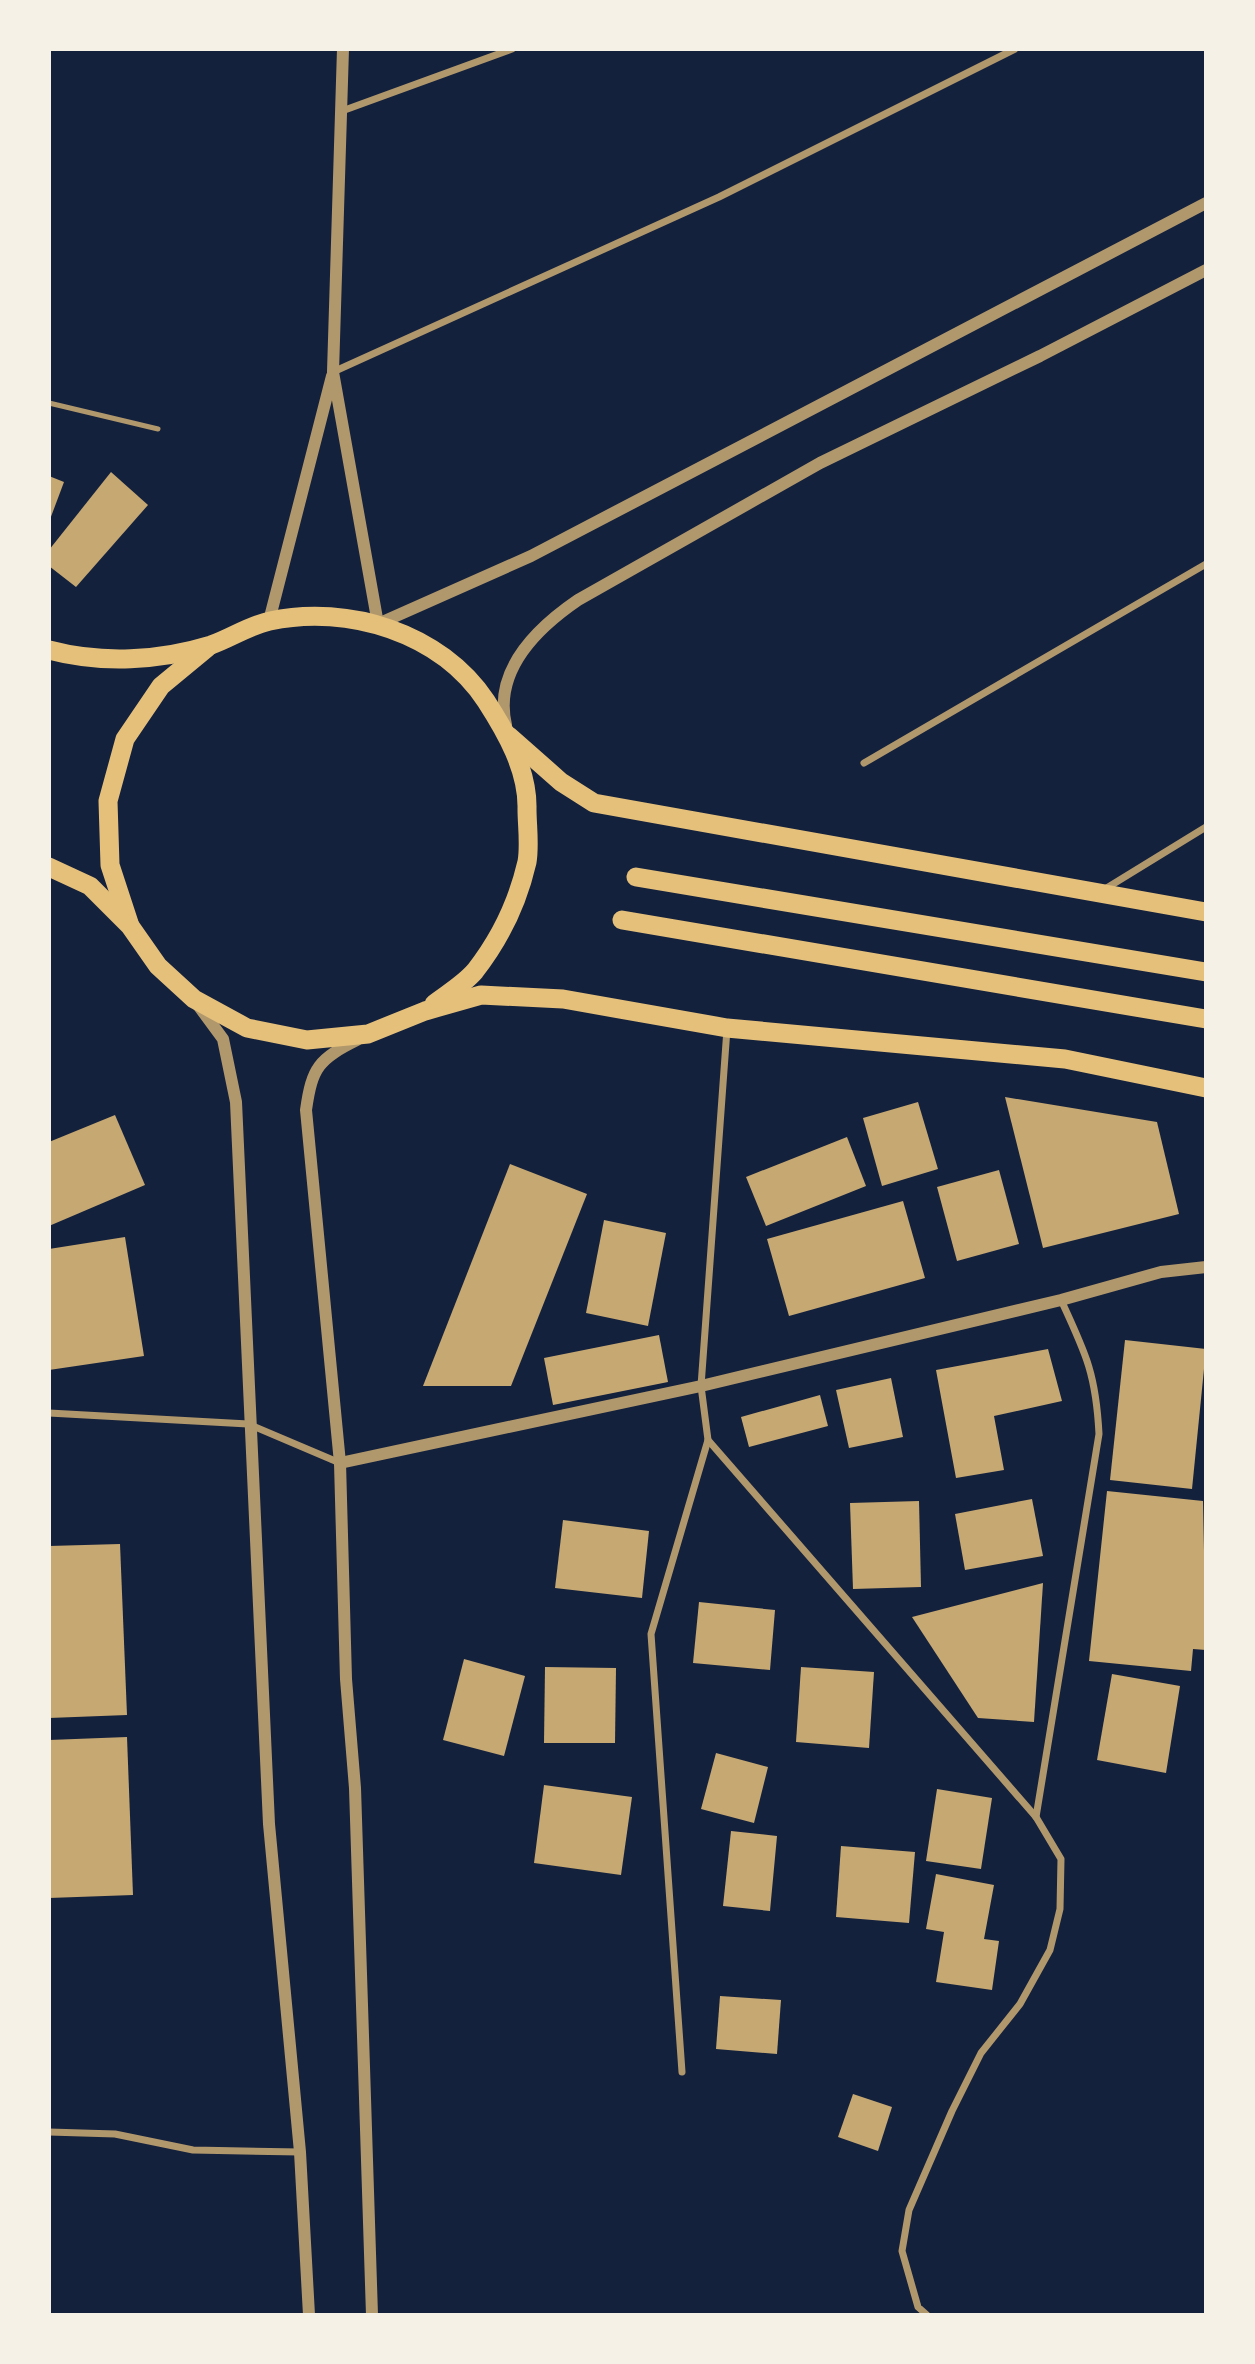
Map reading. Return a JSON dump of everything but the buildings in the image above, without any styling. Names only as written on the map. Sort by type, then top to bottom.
[{"type":"highway","points":[[49,650],[80,658],[149,659],[210,645],[269,621],[324,615],[378,624],[431,648],[476,686],[508,735],[561,782],[594,803],[1206,912]]},
{"type":"highway","points":[[130,926],[110,865],[108,801],[125,739],[161,685],[210,645]]},
{"type":"highway","points":[[425,1011],[474,972],[509,920],[527,859],[527,796],[508,735]]},
{"type":"highway","points":[[49,867],[90,886],[130,926],[158,966],[194,999],[247,1028],[307,1040],[368,1034],[425,1011],[481,995],[563,999],[727,1028],[1065,1059],[1206,1088]]},
{"type":"highway","points":[[636,877],[1206,972]]},
{"type":"highway","points":[[622,920],[1206,1019]]},
{"type":"street","points":[[343,49],[333,372],[378,624],[531,556],[1206,203]]},
{"type":"street","points":[[342,111],[512,49]]},
{"type":"street","points":[[333,372],[719,197],[1014,49]]},
{"type":"street","points":[[508,735],[503,713],[505,682],[521,652],[549,621],[578,600],[820,463],[1040,356],[1206,270]]},
{"type":"street","points":[[269,621],[333,372]]},
{"type":"street","points":[[864,763],[1206,564]]},
{"type":"street","points":[[1099,893],[1206,827]]},
{"type":"street","points":[[194,999],[223,1039],[236,1102],[248,1424],[269,1824],[300,2152],[309,2315]]},
{"type":"street","points":[[682,2072],[651,1634],[708,1440],[701,1387],[727,1028]]},
{"type":"street","points":[[368,1034],[326,1055],[310,1082],[306,1110],[340,1463],[346,1679],[355,1788],[372,2315]]},
{"type":"street","points":[[49,1413],[248,1424],[340,1463],[701,1387],[1061,1300],[1161,1272],[1206,1266]]},
{"type":"street","points":[[1036,1817],[1099,1434],[1097,1389],[1090,1362],[1061,1300]]},
{"type":"street","points":[[708,1440],[1036,1817],[1060,1859],[1060,1909],[1050,1950],[1020,2004],[981,2053],[952,2111],[909,2210],[902,2251],[918,2307],[927,2315]]},
{"type":"street","points":[[49,2133],[115,2134],[193,2150],[300,2152]]},
{"type":"lane","points":[[49,403],[158,429]]}]
